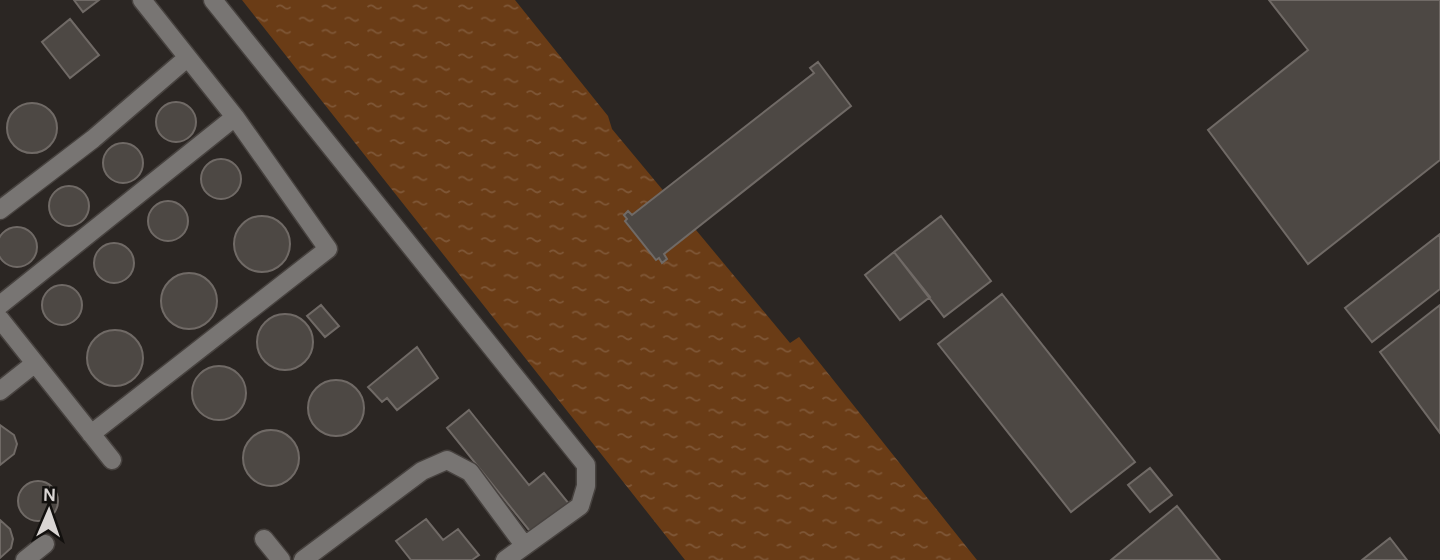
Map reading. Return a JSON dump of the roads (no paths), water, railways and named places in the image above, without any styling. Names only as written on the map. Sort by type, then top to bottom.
[{"type":"lane","points":[[91,433],[328,249],[235,117],[142,0]]},
{"type":"lane","points":[[213,0],[586,465],[586,486],[580,506],[505,560]]},
{"type":"lane","points":[[0,211],[93,139],[187,58]]},
{"type":"lane","points":[[0,305],[235,117]]},
{"type":"lane","points":[[0,319],[112,460]]},
{"type":"lane","points":[[0,391],[34,364]]},
{"type":"lane","points":[[303,560],[422,471],[447,460],[470,472],[524,545]]},
{"type":"lane","points":[[264,538],[281,560]]},
{"type":"lane","points":[[25,560],[45,544]]},
{"type":"water","points":[[242,0],[515,0],[608,116],[612,129],[790,343],[799,337],[977,560],[685,560]]}]
